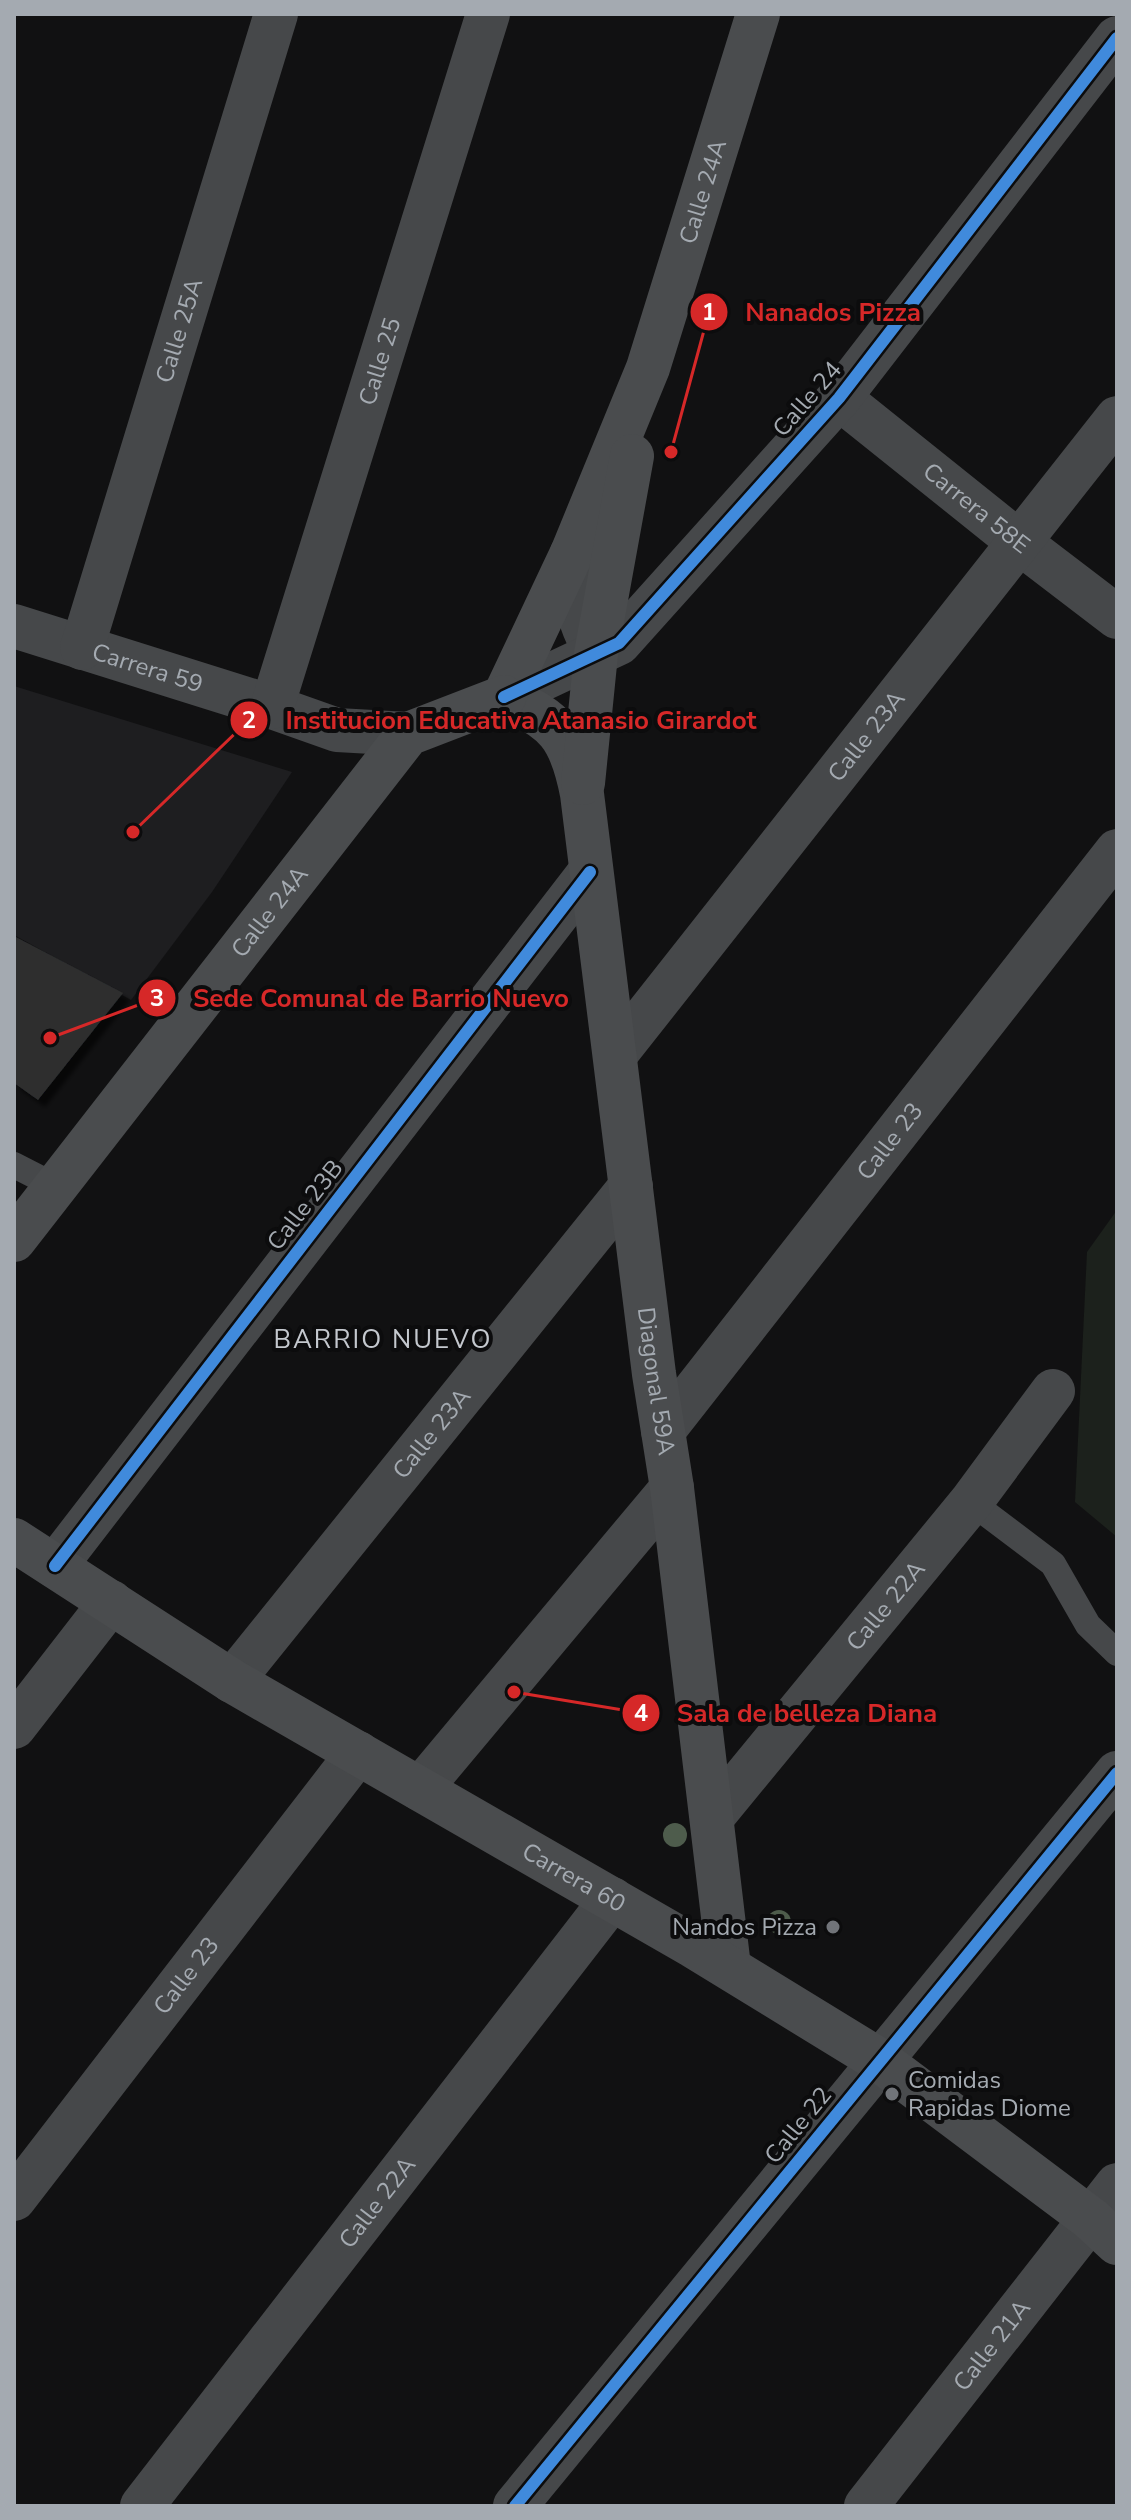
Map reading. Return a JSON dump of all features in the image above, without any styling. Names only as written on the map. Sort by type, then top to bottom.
[{"type":"main road","name":"Calle 24A","points":[[504,697],[572,553],[648,368],[758,14]]},
{"type":"main road","name":"Calle 24A","points":[[596,654],[648,368]]},
{"type":"main road","name":"Diagonal 59A","points":[[582,794],[596,654]]},
{"type":"main road","name":"Diagonal 59A","points":[[504,697],[535,711],[559,733],[575,761],[582,794],[672,1488],[729,1967]]},
{"type":"main road","name":"Carrera 59","points":[[408,734],[504,697]]},
{"type":"main road","name":"Calle 24A","points":[[14,1240],[408,734]]},
{"type":"main road","name":"Carrera 60","points":[[14,1540],[232,1681],[729,1967],[879,2060],[1104,2231]]},
{"type":"street","name":"Calle 25A","points":[[82,648],[276,14]]},
{"type":"street","name":"Calle 25","points":[[272,707],[488,14]]},
{"type":"street","name":"Calle 24","points":[[596,654],[619,643],[839,398],[1117,38]]},
{"type":"street","name":"Carrera 58E","points":[[839,398],[1117,617]]},
{"type":"street","name":"Calle 23A","points":[[615,1055],[1117,418]]},
{"type":"street","points":[[572,553],[575,605],[585,635],[596,654]]},
{"type":"street","name":"Carrera 59","points":[[14,626],[337,730],[408,734]]},
{"type":"street","name":"Carrera 59","points":[[504,697],[596,654]]},
{"type":"street","name":"Calle 23","points":[[663,1431],[1117,851]]},
{"type":"street","name":"Calle 23B","points":[[55,1566],[590,872]]},
{"type":"street","name":"Calle 23A","points":[[232,1681],[631,1186]]},
{"type":"street","name":"Calle 22A","points":[[713,1816],[971,1502],[1053,1391]]},
{"type":"street","points":[[420,1789],[672,1488]]},
{"type":"street","points":[[14,1727],[111,1602]]},
{"type":"street","name":"Calle 23","points":[[14,2199],[358,1753]]},
{"type":"street","name":"Calle 22","points":[[515,2506],[1117,1773]]},
{"type":"street","name":"Calle 22A","points":[[142,2506],[612,1899]]},
{"type":"street","name":"Calle 21A","points":[[866,2506],[1104,2231],[1117,2185]]},
{"type":"lane","points":[[14,1165],[55,1186]]},
{"type":"lane","points":[[971,1502],[1053,1564],[1088,1625],[1117,1653]]},
{"type":"shaded area","points":[[14,686],[292,772],[212,892],[131,1000],[14,935]]},
{"type":"shaded area","points":[[1117,1210],[1117,1537],[1075,1502],[1087,1252]]},
{"type":"building","points":[[14,936],[123,993],[38,1100],[14,1083]]},
{"type":"cycle path","points":[[504,697],[619,643],[839,398],[1117,38]]},
{"type":"cycle path","points":[[55,1566],[590,872]]},
{"type":"cycle path","points":[[515,2506],[1117,1773]]},
{"type":"place","name":"Nanados Pizza","points":[[671,452]]},
{"type":"place","name":"Institucion Educativa Atanasio Girardot","points":[[133,832]]},
{"type":"place","name":"Sede Comunal de Barrio Nuevo","points":[[50,1038]]},
{"type":"place","name":"Sala de belleza Diana","points":[[514,1692]]},
{"type":"place","name":"Nandos Pizza","points":[[833,1927]]},
{"type":"place","name":"Comidas Rapidas Diome","points":[[892,2094]]},
{"type":"district","name":"BARRIO NUEVO","points":[[383,1339]]}]
